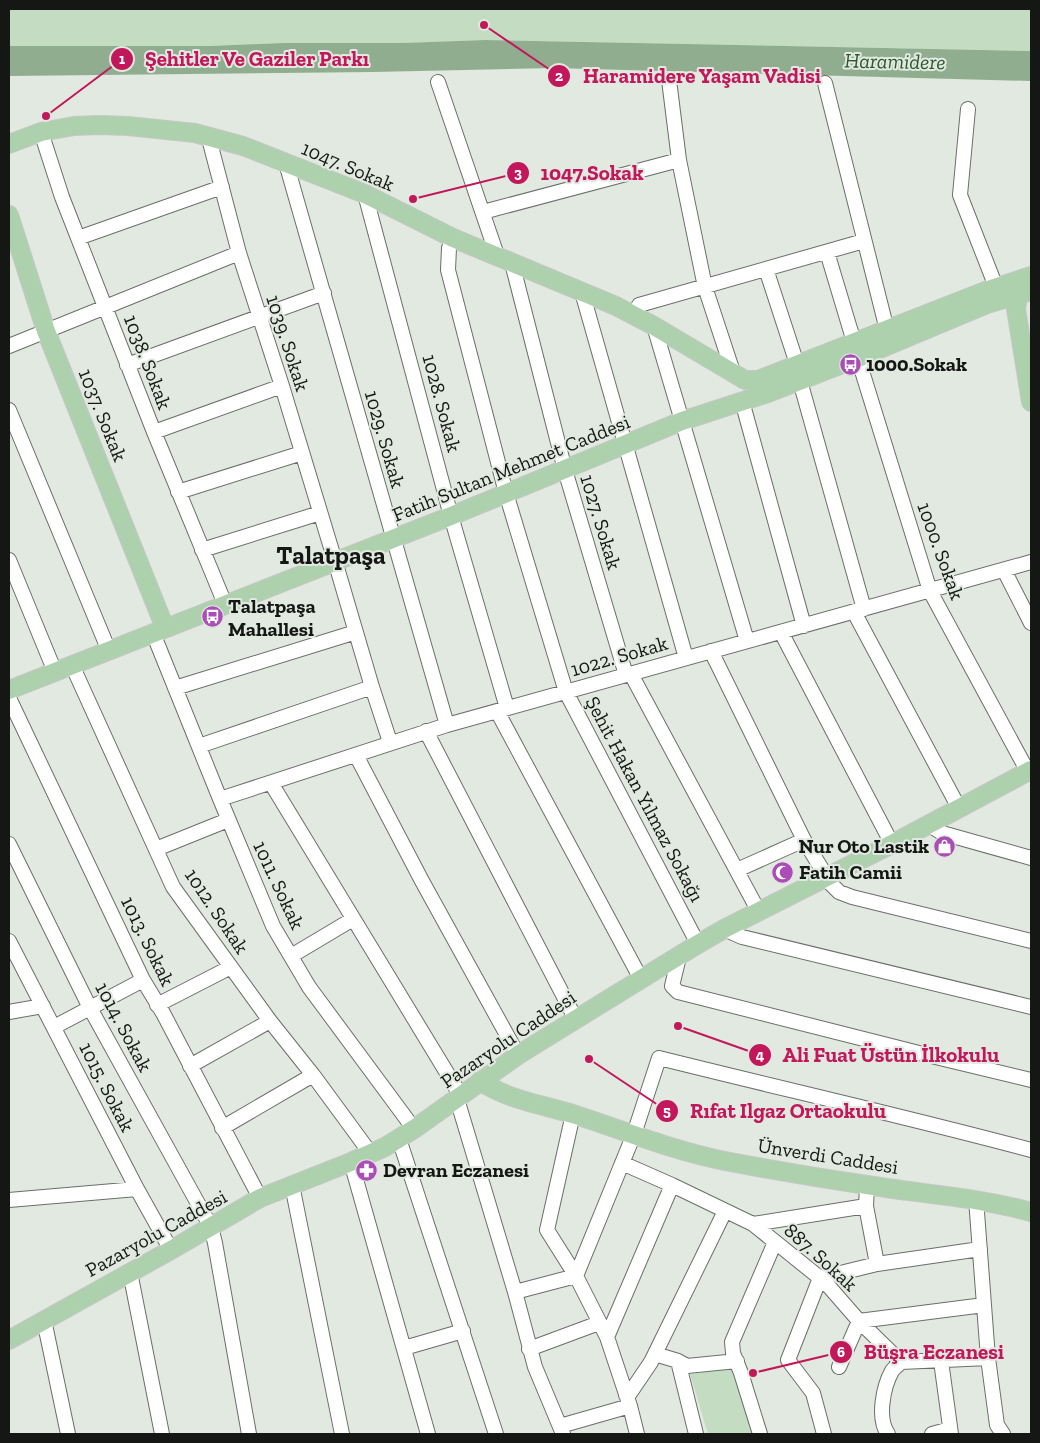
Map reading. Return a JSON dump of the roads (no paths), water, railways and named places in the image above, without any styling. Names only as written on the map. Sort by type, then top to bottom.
[{"type":"main road","name":"1047. Sokak","points":[[9,144],[41,132],[74,126],[100,125],[128,126],[208,135],[243,146],[365,194],[453,238],[634,315],[734,375],[745,380],[758,380]]},
{"type":"main road","name":"1037. Sokak","points":[[9,215],[46,330],[159,631]]},
{"type":"main road","name":"Fatih Sultan Mehmet Caddesi","points":[[856,350],[887,330],[996,287],[1024,284]]},
{"type":"main road","name":"Fatih Sultan Mehmet Caddesi","points":[[9,690],[451,516],[682,421],[768,393],[799,373],[856,350],[987,304],[1024,284]]},
{"type":"main road","points":[[1024,284],[1016,309],[1031,402]]},
{"type":"main road","name":"Fatih Sultan Mehmet Caddesi","points":[[758,380],[799,373]]},
{"type":"main road","name":"Pazaryolu Caddesi","points":[[9,1340],[260,1198],[371,1154],[399,1139],[518,1055],[575,1018],[698,944],[1030,771]]},
{"type":"main road","name":"Ünverdi Caddesi","points":[[480,1081],[502,1092],[574,1114],[662,1145],[722,1160],[867,1186],[976,1199],[1031,1212]]},
{"type":"street","points":[[669,80],[680,160],[705,287],[734,375]]},
{"type":"street","name":"1027. Sokak","points":[[438,82],[483,212],[505,261],[565,470],[629,674],[759,912]]},
{"type":"street","points":[[825,83],[887,330]]},
{"type":"street","points":[[968,109],[960,195],[996,287]]},
{"type":"street","name":"1038. Sokak","points":[[41,132],[62,197],[127,365],[225,604]]},
{"type":"street","name":"1039. Sokak","points":[[208,135],[239,253],[282,386],[390,742]]},
{"type":"street","points":[[483,212],[680,160]]},
{"type":"street","name":"1029. Sokak","points":[[286,163],[447,725]]},
{"type":"street","points":[[78,238],[222,187]]},
{"type":"street","name":"1028. Sokak","points":[[365,194],[502,709],[640,979]]},
{"type":"street","name":"Şehit Hakan Yılmaz Sokağı","points":[[453,238],[449,248],[448,270],[506,493],[566,692],[698,944]]},
{"type":"street","points":[[634,315],[639,305],[864,241]]},
{"type":"street","name":"1000. Sokak","points":[[827,252],[930,590],[1030,771]]},
{"type":"street","points":[[9,346],[239,253]]},
{"type":"street","points":[[766,269],[799,373],[859,610],[958,808]]},
{"type":"street","points":[[582,292],[686,658]]},
{"type":"street","points":[[127,365],[324,293]]},
{"type":"street","points":[[654,326],[747,641]]},
{"type":"street","points":[[154,432],[282,386]]},
{"type":"street","points":[[742,401],[804,626]]},
{"type":"street","points":[[9,410],[108,651]]},
{"type":"street","points":[[178,492],[302,452]]},
{"type":"street","points":[[202,550],[320,513]]},
{"type":"street","points":[[9,560],[55,672]]},
{"type":"street","name":"1022. Sokak","points":[[220,799],[426,731],[1031,562]]},
{"type":"street","points":[[1004,570],[1031,623]]},
{"type":"street","name":"1011. Sokak","points":[[159,631],[175,688],[273,926],[309,987],[414,1129]]},
{"type":"street","points":[[175,688],[356,632]]},
{"type":"street","points":[[781,632],[892,844]]},
{"type":"street","points":[[711,651],[804,840],[838,892],[1031,941]]},
{"type":"street","name":"1012. Sokak","points":[[72,665],[173,887],[270,1022],[313,1074],[371,1154]]},
{"type":"street","points":[[199,746],[372,687]]},
{"type":"street","name":"1013. Sokak","points":[[9,698],[143,980],[260,1198]]},
{"type":"street","points":[[426,731],[575,1018]]},
{"type":"street","points":[[356,755],[422,881],[518,1055]]},
{"type":"street","points":[[271,783],[459,1097],[515,1292],[534,1367],[561,1430],[628,1400],[630,1393],[655,1354],[725,1211]]},
{"type":"street","points":[[156,849],[228,820]]},
{"type":"street","points":[[928,824],[942,833],[1031,858]]},
{"type":"street","points":[[737,870],[804,840]]},
{"type":"street","name":"1014. Sokak","points":[[9,844],[90,1008],[211,1227],[249,1434]]},
{"type":"street","points":[[291,956],[353,919]]},
{"type":"street","points":[[724,929],[742,937],[1031,1007]]},
{"type":"street","name":"1015. Sokak","points":[[9,940],[137,1189],[171,1250]]},
{"type":"street","points":[[679,957],[672,986],[678,992],[1031,1080]]},
{"type":"street","points":[[157,1005],[231,967]]},
{"type":"street","points":[[54,1028],[143,980]]},
{"type":"street","points":[[9,1012],[43,1006]]},
{"type":"street","points":[[190,1066],[270,1022]]},
{"type":"street","points":[[576,1276],[634,1134],[658,1058],[1031,1150]]},
{"type":"street","points":[[222,1128],[313,1074]]},
{"type":"street","points":[[574,1114],[547,1230],[576,1276],[607,1337],[628,1400],[636,1434]]},
{"type":"street","points":[[399,1139],[496,1434]]},
{"type":"street","points":[[351,1162],[428,1434]]},
{"type":"street","name":"887. Sokak","points":[[622,1163],[753,1224],[820,1278],[859,1321],[901,1362]]},
{"type":"street","points":[[292,1185],[342,1434]]},
{"type":"street","points":[[607,1337],[672,1185]]},
{"type":"street","points":[[867,1186],[866,1206],[876,1264]]},
{"type":"street","points":[[9,1200],[137,1189]]},
{"type":"street","points":[[976,1199],[988,1358],[997,1425],[1003,1434]]},
{"type":"street","points":[[753,1224],[866,1206]]},
{"type":"street","points":[[760,1434],[737,1361],[732,1353],[732,1342],[775,1242]]},
{"type":"street","points":[[824,1434],[814,1393],[788,1360],[820,1278],[876,1264],[980,1250]]},
{"type":"street","points":[[130,1272],[162,1434]]},
{"type":"street","points":[[515,1292],[576,1276]]},
{"type":"street","points":[[839,1367],[859,1321],[984,1305]]},
{"type":"street","points":[[44,1320],[68,1434]]},
{"type":"street","points":[[529,1350],[598,1322]]},
{"type":"street","points":[[404,1348],[462,1331]]},
{"type":"street","points":[[655,1354],[678,1361],[687,1366],[737,1361]]},
{"type":"street","points":[[888,1434],[883,1428],[881,1411],[892,1371],[901,1362],[988,1358]]},
{"type":"street","points":[[678,1361],[696,1434]]},
{"type":"street","points":[[932,1434],[951,1432],[942,1361]]},
{"type":"water","name":"Haramidere","points":[[485,40],[1031,51],[1031,81],[552,68],[9,76],[9,46],[210,46]]},
{"type":"place","name":"Haramidere Yaşam Vadisi","points":[[484,25]]},
{"type":"place","name":"Şehitler Ve Gaziler Parkı","points":[[46,116]]},
{"type":"place","name":"1047.Sokak","points":[[413,199]]},
{"type":"place","name":"1000.Sokak","points":[[850,364]]},
{"type":"place","name":"Talatpaşa Mahallesi","points":[[212,617]]},
{"type":"place","name":"Nur Oto Lastik","points":[[945,846]]},
{"type":"place","name":"Fatih Camii","points":[[783,872]]},
{"type":"place","name":"Ali Fuat Üstün İlkokulu","points":[[678,1026]]},
{"type":"place","name":"Rıfat Ilgaz Ortaokulu","points":[[589,1059]]},
{"type":"place","name":"Devran Eczanesi","points":[[367,1170]]},
{"type":"place","name":"Büşra Eczanesi","points":[[753,1373]]},
{"type":"district","name":"Talatpaşa","points":[[331,555]]}]
